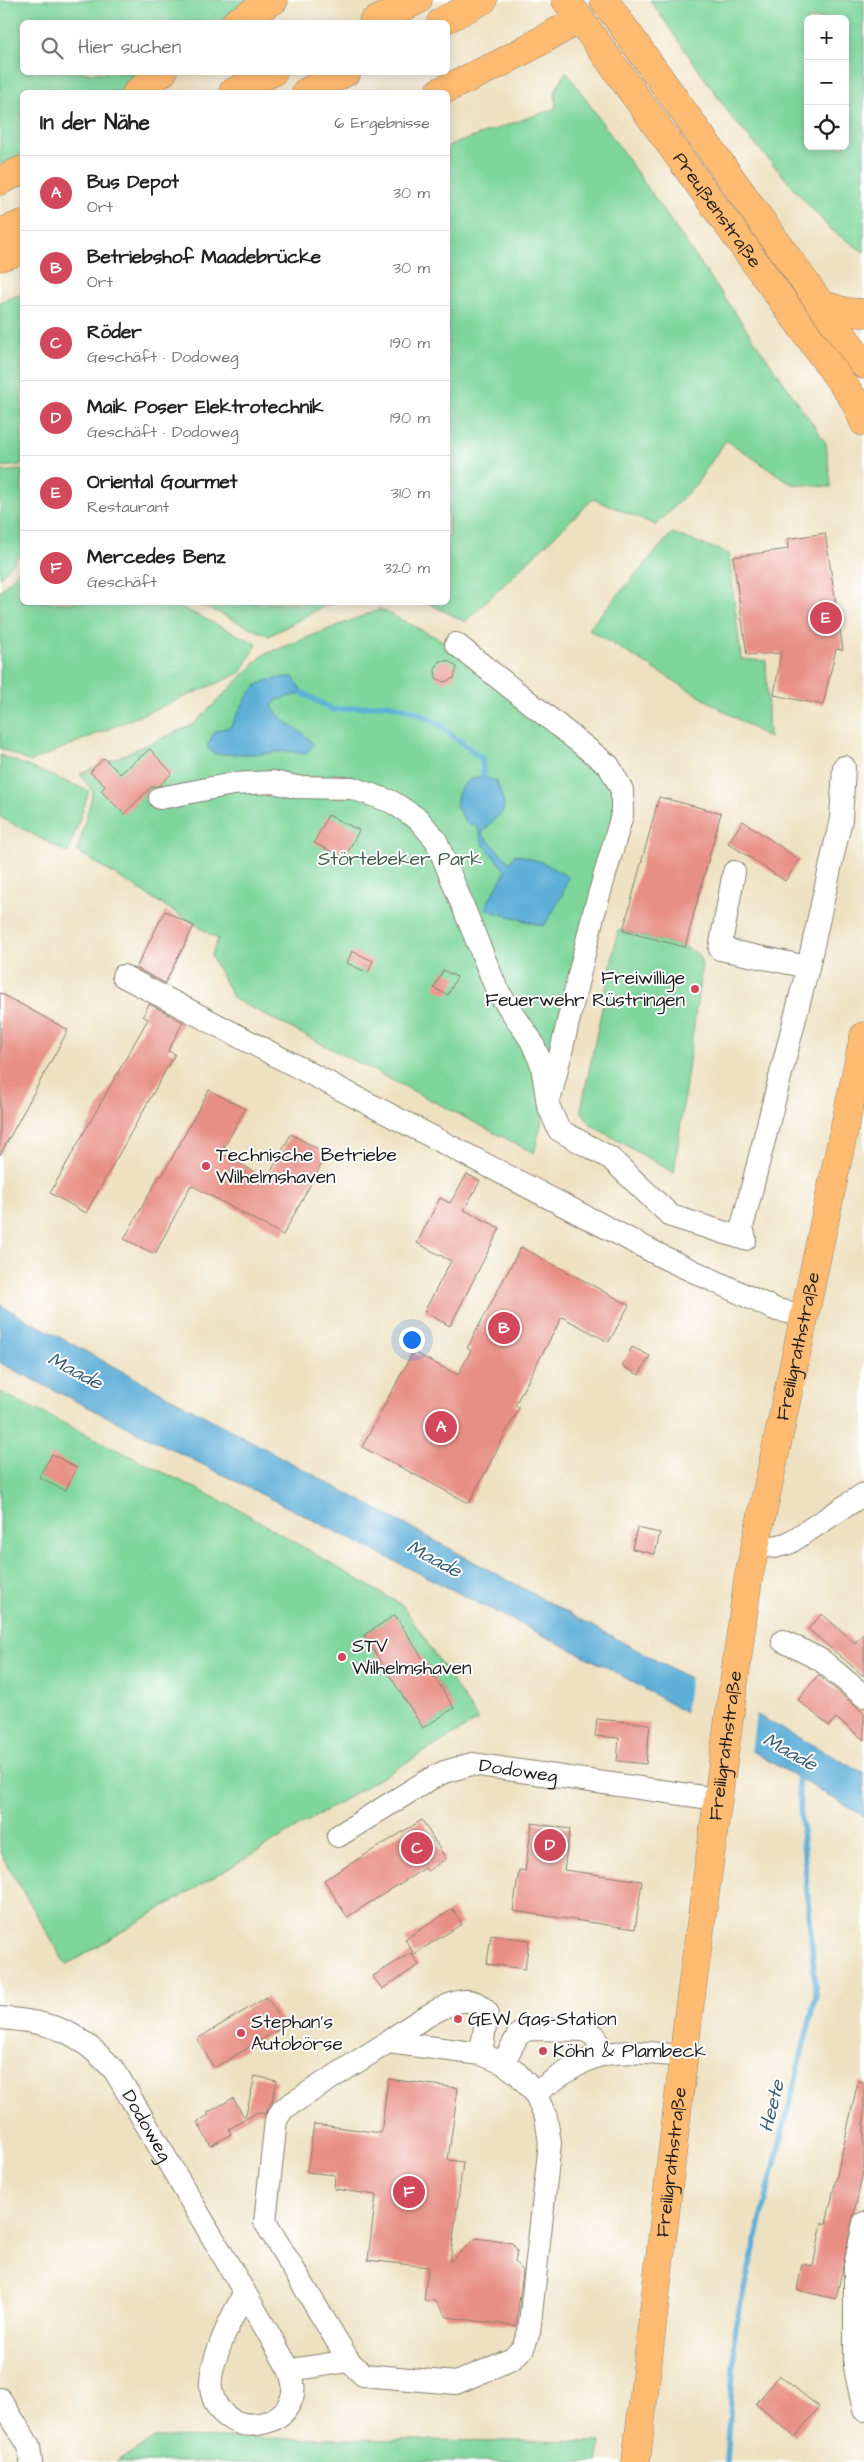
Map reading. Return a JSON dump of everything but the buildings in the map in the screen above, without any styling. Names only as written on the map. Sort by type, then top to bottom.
[{"type":"main road","points":[[239,20],[274,0]]},
{"type":"main road","points":[[377,20],[418,0]]},
{"type":"main road","points":[[445,20],[483,0]]},
{"type":"main road","name":"Preußenstraße","points":[[604,0],[864,365]]},
{"type":"main road","points":[[443,90],[501,63],[579,6]]},
{"type":"main road","name":"Preußenstraße","points":[[579,6],[861,411]]},
{"type":"main road","points":[[139,90],[159,75]]},
{"type":"main road","points":[[237,90],[267,75]]},
{"type":"main road","points":[[310,90],[341,75]]},
{"type":"main road","points":[[0,181],[20,171]]},
{"type":"main road","points":[[0,198],[20,190]]},
{"type":"main road","points":[[0,233],[20,225]]},
{"type":"main road","points":[[0,257],[20,251]]},
{"type":"main road","points":[[820,304],[847,312],[864,313]]},
{"type":"main road","name":"Freiligrathstraße","points":[[636,2462],[683,2056],[716,1799],[736,1666],[756,1544],[803,1315],[864,1036]]},
{"type":"street","points":[[456,644],[609,766],[622,790],[622,815],[593,916],[548,1105]]},
{"type":"street","points":[[160,798],[233,784],[273,782],[296,787],[352,788],[392,802],[418,819],[436,840],[497,990],[531,1040],[542,1065],[548,1105],[559,1130],[610,1158],[671,1216],[745,1239],[742,1227],[808,967],[841,819],[844,767]]},
{"type":"street","points":[[734,872],[720,949],[808,967]]},
{"type":"street","points":[[123,976],[667,1259],[777,1310],[803,1315]]},
{"type":"street","points":[[756,1544],[775,1547],[789,1543],[864,1494]]},
{"type":"street","points":[[783,1641],[821,1660],[864,1696]]},
{"type":"street","name":"Dodoweg","points":[[338,1836],[430,1779],[444,1772],[472,1764],[716,1799]]},
{"type":"street","points":[[388,2042],[481,2054],[503,2063],[517,2073],[535,2093],[546,2117],[550,2143],[533,2304],[528,2332],[522,2348],[512,2359],[456,2383],[363,2375],[349,2361],[265,2222],[276,2120],[283,2109],[388,2042],[408,2025],[462,2001],[477,2003],[487,2012],[481,2054]]},
{"type":"street","name":"Dodoweg","points":[[0,2018],[50,2025],[74,2034],[97,2051],[115,2071],[245,2293],[290,2370],[294,2388],[288,2406],[274,2420],[260,2425],[243,2424],[228,2417],[216,2404],[211,2386],[216,2360],[232,2315],[245,2293]]},
{"type":"street","points":[[503,2063],[518,2035],[528,2029],[585,2030],[595,2036],[604,2054]]},
{"type":"street","points":[[535,2093],[569,2070],[604,2054],[683,2056]]},
{"type":"street","points":[[864,2223],[855,2266],[860,2350],[855,2368],[864,2410]]},
{"type":"street","points":[[290,2370],[349,2361]]},
{"type":"street","points":[[0,2399],[29,2446],[31,2462]]},
{"type":"green space","points":[[0,0],[257,0],[222,20],[20,20],[20,75],[145,75],[123,90],[20,90],[20,155],[0,165]]},
{"type":"green space","points":[[650,0],[864,0],[864,252],[830,229],[733,119]]},
{"type":"green space","points":[[566,71],[826,443],[831,487],[792,484],[726,440],[697,483],[656,525],[593,499],[465,622],[432,605],[450,605],[450,145],[556,108],[555,92]]},
{"type":"green space","points":[[20,295],[20,465],[0,467],[0,302]]},
{"type":"green space","points":[[20,470],[20,555],[0,577],[0,472]]},
{"type":"green space","points":[[672,533],[729,554],[741,659],[766,661],[769,738],[588,629]]},
{"type":"green space","points":[[20,569],[20,605],[176,605],[257,644],[241,673],[30,762],[0,748],[0,591]]},
{"type":"green space","points":[[201,605],[326,605],[269,636]]},
{"type":"green space","name":"Störtebeker Park","points":[[380,609],[453,646],[605,768],[618,807],[534,1153],[234,999],[211,956],[218,939],[77,851],[93,792],[80,774],[194,724],[263,655]]},
{"type":"green space","points":[[0,755],[89,791],[68,853],[0,817]]},
{"type":"green space","points":[[618,930],[685,947],[698,954],[702,964],[674,1173],[591,1125],[581,1110]]},
{"type":"green space","points":[[0,1392],[240,1510],[403,1606],[478,1720],[66,1965],[0,1852]],"holes":[[[395,1616],[454,1708],[424,1728],[364,1635]]]},
{"type":"green space","points":[[157,2437],[601,2442],[597,2462],[116,2462]]},
{"type":"water","points":[[293,677],[303,693],[277,700],[272,707],[276,713],[314,745],[305,754],[286,751],[261,754],[215,754],[207,747],[215,731],[230,727],[247,696],[259,684],[278,678]]},
{"type":"water","points":[[482,776],[496,781],[504,802],[504,808],[482,834],[510,863],[515,854],[542,862],[568,877],[562,896],[544,926],[490,911],[485,907],[506,871],[483,844],[475,825],[466,823],[456,806],[458,794],[463,785],[471,779]]},
{"type":"water","name":"Maade","points":[[0,1305],[864,1773],[864,1816],[610,1669],[0,1363]]},
{"type":"pier","points":[[690,1676],[756,1712],[751,1753],[685,1715]]},
{"type":"waterway","points":[[303,693],[333,710],[388,704],[416,712],[437,723],[482,759],[484,784]]},
{"type":"waterway","name":"Heete","points":[[727,2462],[736,2322],[816,1995],[797,1770]]},
{"type":"place","name":"Oriental Gourmet","points":[[826,618]]},
{"type":"place","name":"Freiwillige Feuerwehr Rüstringen","points":[[695,989]]},
{"type":"place","name":"Technische Betriebe Wilhelmshaven","points":[[206,1166]]},
{"type":"place","name":"Betriebshof Maadebrücke","points":[[504,1328]]},
{"type":"place","name":"Bus Depot","points":[[441,1427]]},
{"type":"place","name":"STV Wilhelmshaven","points":[[342,1657]]},
{"type":"place","name":"Maik Poser Elektrotechnik","points":[[550,1845]]},
{"type":"place","name":"Röder","points":[[417,1848]]},
{"type":"place","name":"GEW Gas-Station","points":[[458,2019]]},
{"type":"place","name":"Stephan's Autobörse","points":[[241,2033]]},
{"type":"place","name":"Köhn & Plambeck","points":[[543,2051]]},
{"type":"place","name":"Mercedes Benz","points":[[409,2192]]}]
